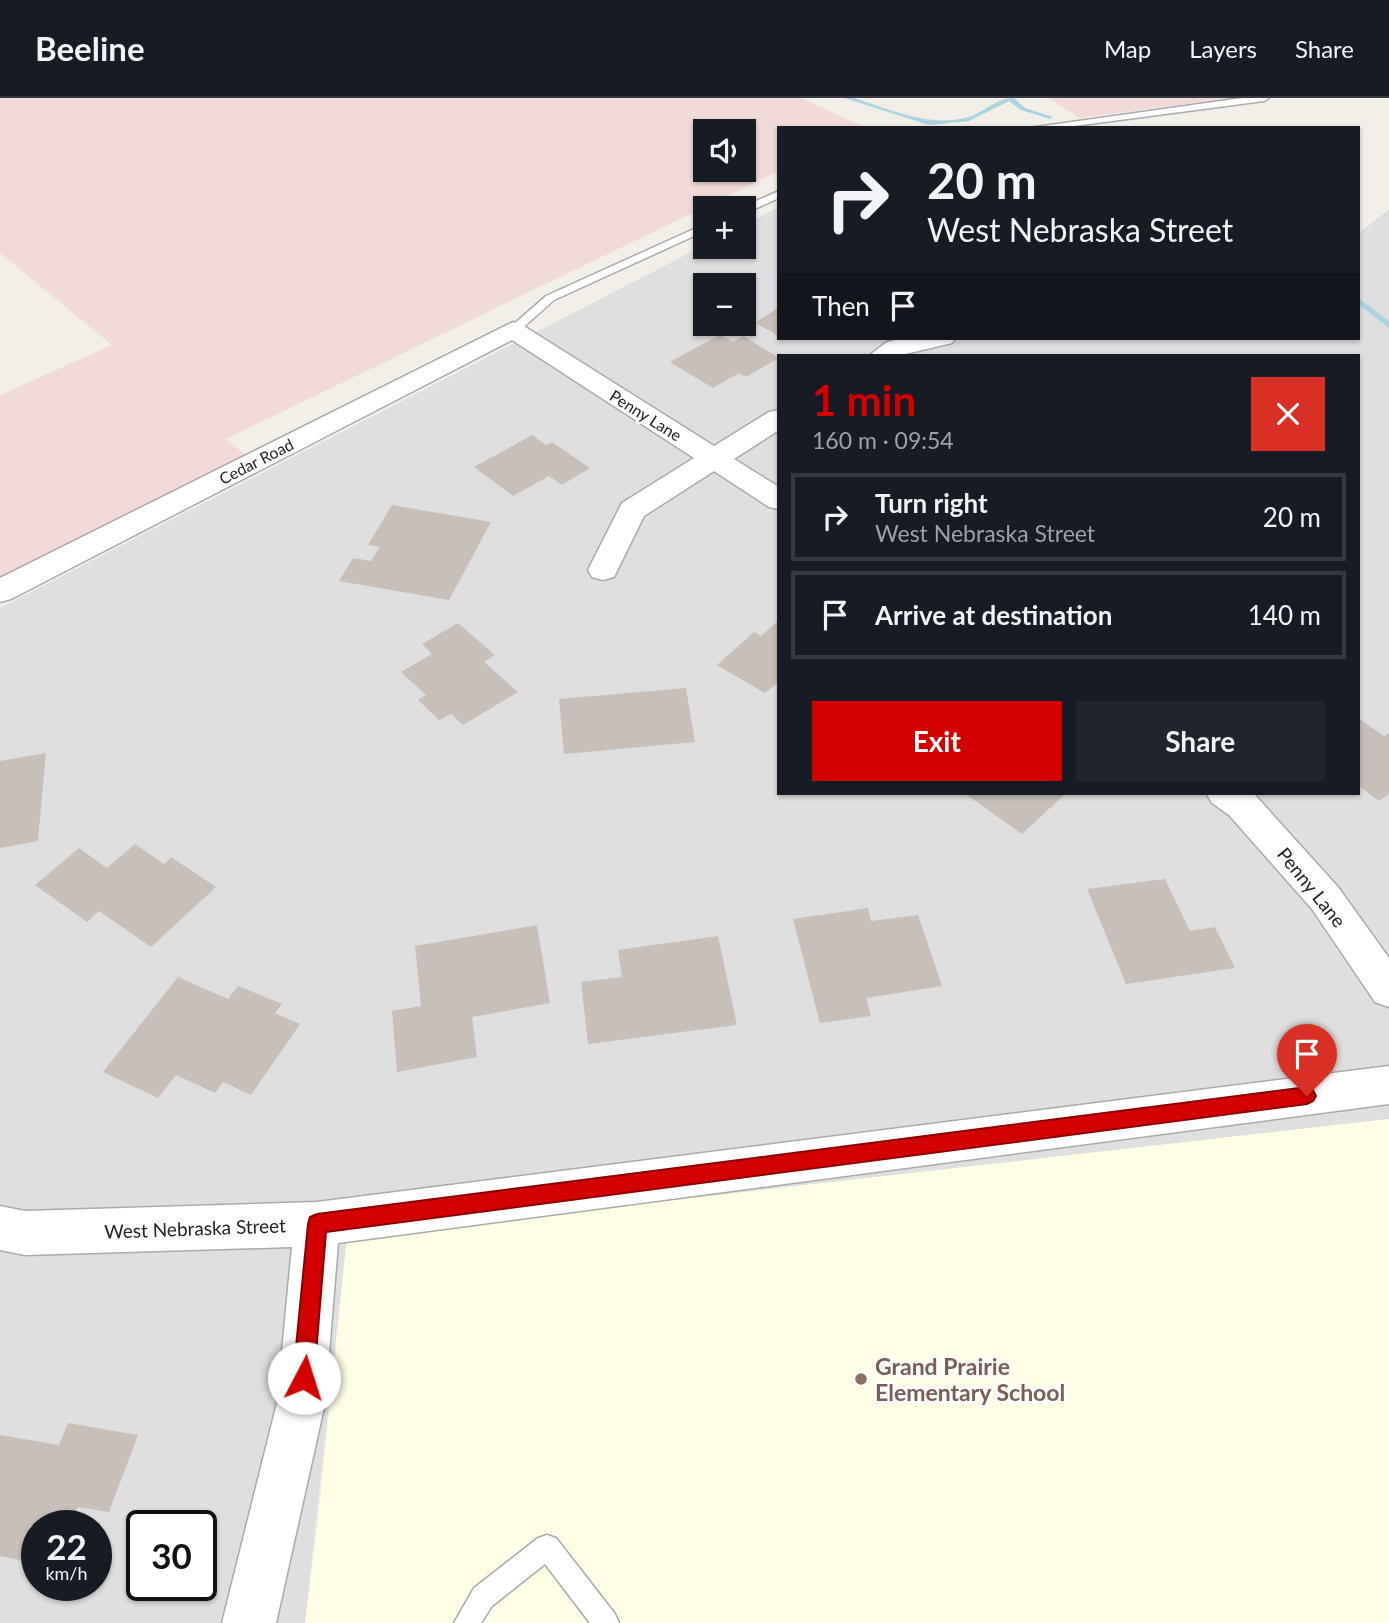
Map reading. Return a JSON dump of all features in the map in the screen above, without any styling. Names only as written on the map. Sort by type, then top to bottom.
[{"type":"street","name":"Penny Lane","points":[[513,330],[777,499]]},
{"type":"street","name":"Cedar Road","points":[[0,591],[513,330]]},
{"type":"street","points":[[885,354],[896,347],[933,340]]},
{"type":"street","points":[[603,570],[632,510],[777,419]]},
{"type":"street","name":"Penny Lane","points":[[1227,795],[1242,805],[1325,898],[1389,990]]},
{"type":"street","name":"West Nebraska Street","points":[[0,1228],[25,1233],[317,1224],[1389,1085]]},
{"type":"street","points":[[249,1623],[301,1403],[317,1224]]},
{"type":"lane","points":[[1049,126],[1264,98]]},
{"type":"lane","points":[[756,205],[777,195]]},
{"type":"lane","points":[[513,330],[550,298],[693,232]]},
{"type":"lane","points":[[467,1623],[483,1597],[547,1547],[606,1623]]},
{"type":"shaded area","points":[[0,98],[801,98],[863,126],[777,126],[777,172],[727,196],[693,196],[693,213],[226,439],[250,459],[0,585],[0,395],[112,345],[0,253]]},
{"type":"shaded area","points":[[1048,98],[1232,98],[1079,118]]},
{"type":"shaded area","points":[[777,208],[777,340],[1360,340],[1360,232],[1389,209],[1389,1119],[347,1237],[305,1623],[0,1623],[0,608],[693,251],[693,259],[756,259],[756,219]]},
{"type":"shaded area","name":"Grand Prairie Elementary School","points":[[1389,1119],[1389,1623],[305,1623],[347,1237]]},
{"type":"building","points":[[777,308],[777,335],[756,322]]},
{"type":"building","points":[[717,336],[733,342],[743,336],[777,357],[746,377],[739,373],[713,388],[670,362]]},
{"type":"building","points":[[532,435],[546,445],[552,442],[590,468],[562,485],[549,476],[513,496],[474,467]]},
{"type":"building","points":[[392,505],[491,522],[449,600],[339,581],[353,558],[371,561],[380,547],[368,545]]},
{"type":"building","points":[[777,622],[777,684],[765,693],[717,665],[754,632],[761,636]]},
{"type":"building","points":[[458,623],[495,655],[484,662],[518,692],[463,725],[451,714],[439,720],[418,700],[426,695],[401,672],[432,654],[422,644]]},
{"type":"building","points":[[686,688],[695,742],[564,754],[559,699]]},
{"type":"building","points":[[1360,719],[1384,736],[1389,733],[1389,794],[1379,801],[1360,787]]},
{"type":"building","points":[[46,753],[38,841],[0,848],[0,761]]},
{"type":"building","points":[[967,795],[1064,795],[1022,834]]},
{"type":"building","points":[[135,844],[164,864],[171,857],[216,887],[151,947],[99,911],[87,922],[35,885],[79,848],[107,868]]},
{"type":"building","points":[[1165,879],[1190,931],[1215,927],[1235,968],[1126,984],[1087,889]]},
{"type":"building","points":[[868,908],[871,921],[918,915],[942,986],[866,998],[871,1016],[820,1023],[793,919]]},
{"type":"building","points":[[537,925],[550,1003],[472,1017],[477,1057],[397,1072],[392,1011],[421,1006],[415,946]]},
{"type":"building","points":[[718,936],[737,1025],[588,1044],[581,982],[622,977],[618,950]]},
{"type":"building","points":[[178,977],[228,999],[238,986],[282,1004],[275,1013],[300,1024],[251,1095],[223,1082],[215,1093],[176,1075],[158,1098],[103,1072]]},
{"type":"building","points":[[68,1423],[138,1435],[110,1510],[78,1507],[77,1510],[21,1510],[21,1560],[0,1556],[0,1435],[59,1445]]},
{"type":"waterway","points":[[847,98],[929,123],[967,120],[1009,98]]},
{"type":"waterway","points":[[1010,98],[1023,109],[1050,117]]},
{"type":"waterway","points":[[1360,302],[1389,325]]},
{"type":"place","name":"Grand Prairie Elementary School","points":[[861,1379]]},
{"type":"route","points":[[304,1378],[317,1224],[1307,1096]]}]
